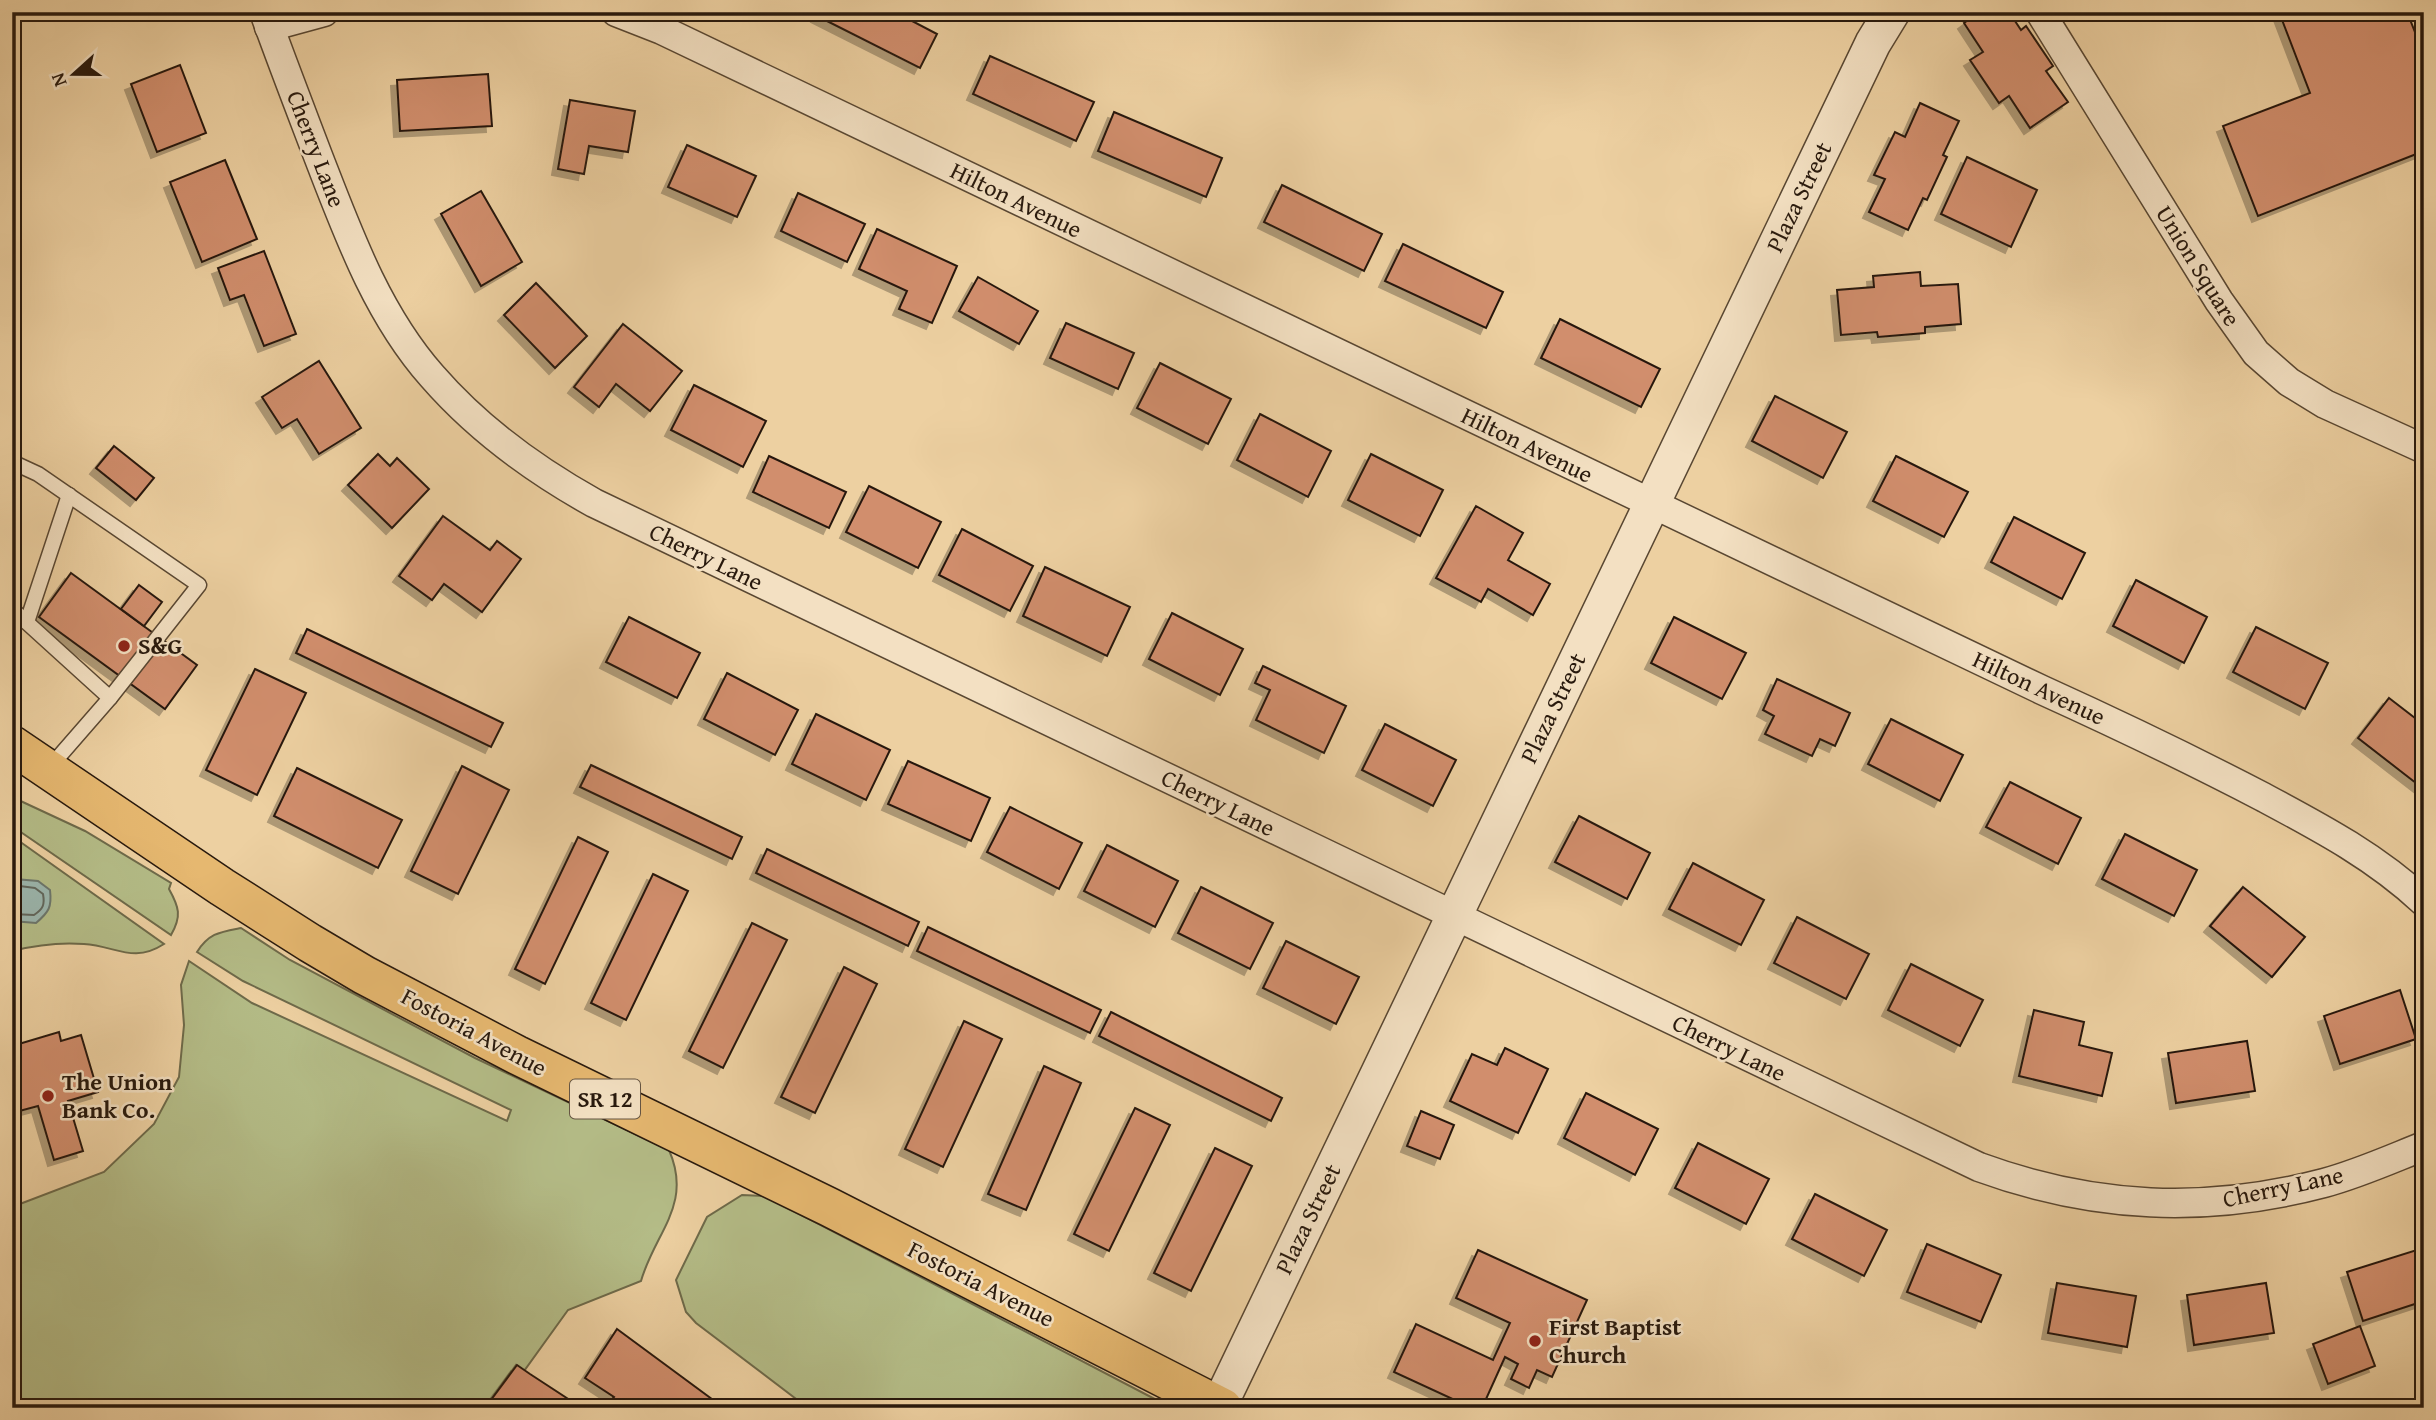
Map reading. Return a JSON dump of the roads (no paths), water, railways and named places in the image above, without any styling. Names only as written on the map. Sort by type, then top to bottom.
[{"type":"main road","name":"Fostoria Avenue","points":[[12,745],[222,887],[364,975],[517,1055],[818,1201],[1221,1407]]},
{"type":"street","points":[[267,20],[324,12]]},
{"type":"street","name":"Hilton Avenue","points":[[616,12],[662,30],[1651,504],[2187,757],[2340,838],[2375,861],[2424,902]]},
{"type":"street","name":"Plaza Street","points":[[1221,1407],[1651,504],[1873,43],[1892,12]]},
{"type":"street","name":"Union Square","points":[[2040,12],[2219,301],[2256,353],[2289,382],[2325,404],[2424,449]]},
{"type":"street","name":"Cherry Lane","points":[[267,20],[340,213],[365,270],[385,307],[431,376],[490,434],[523,459],[594,503],[1979,1167],[2059,1191],[2099,1199],[2183,1204],[2265,1196],[2326,1182],[2424,1146]]},
{"type":"lane","points":[[12,462],[38,474],[200,585],[110,698],[48,769]]},
{"type":"lane","points":[[27,622],[69,495]]},
{"type":"lane","points":[[12,609],[110,698]]},
{"type":"water","points":[[12,873],[15,879],[38,881],[50,890],[49,909],[36,923],[12,921]]},
{"type":"place","name":"S&G","points":[[124,646]]},
{"type":"place","name":"The Union Bank Co.","points":[[48,1096]]},
{"type":"place","name":"First Baptist Church","points":[[1535,1341]]}]
